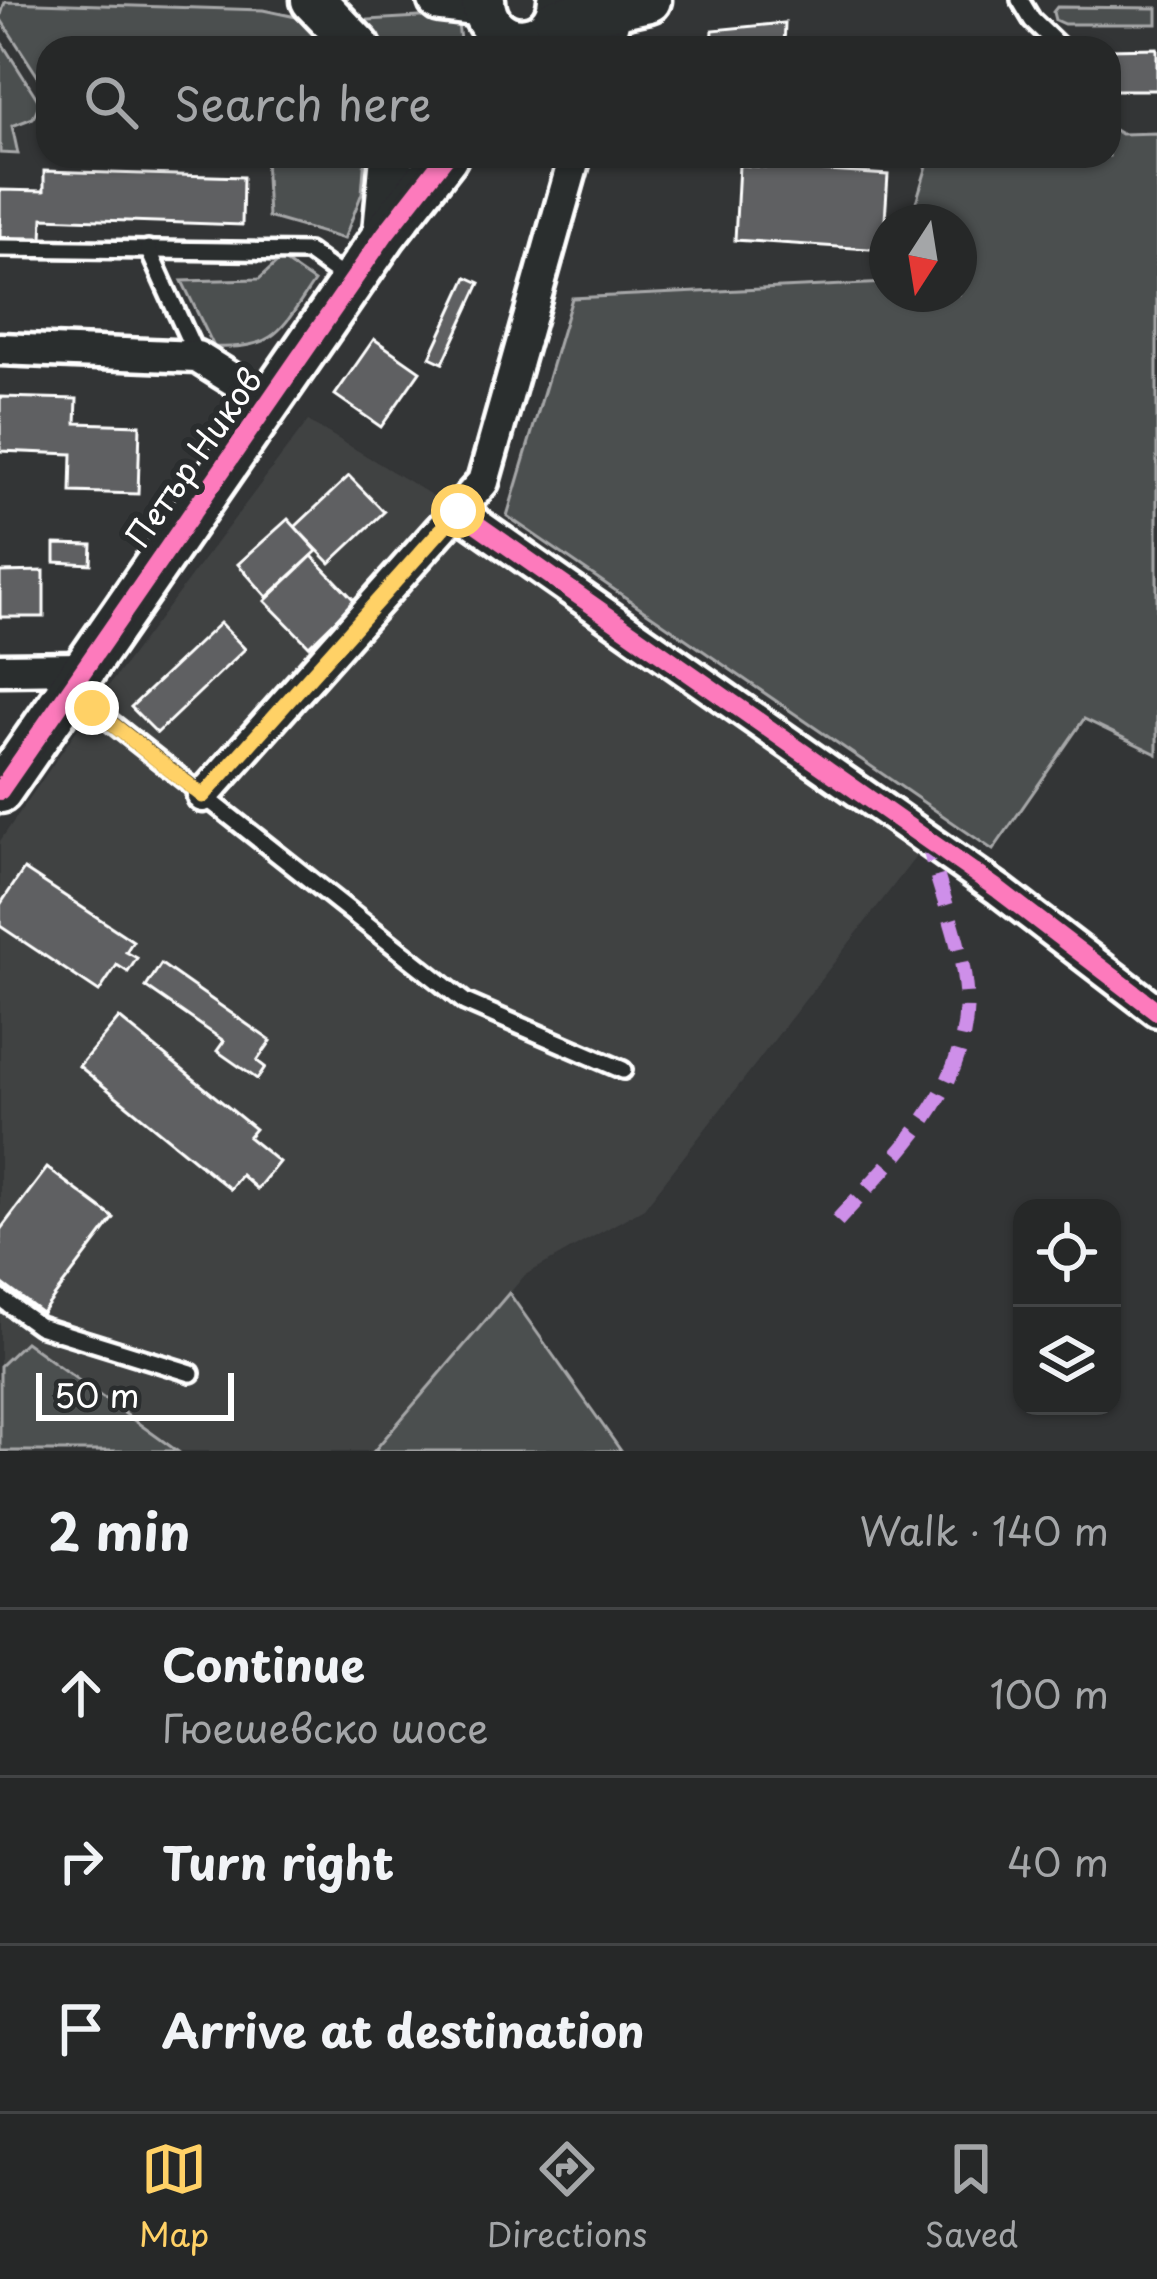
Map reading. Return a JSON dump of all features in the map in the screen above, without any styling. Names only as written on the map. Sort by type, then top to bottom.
[{"type":"street","points":[[313,0],[347,36]]},
{"type":"street","points":[[474,15],[504,36]]},
{"type":"street","points":[[546,26],[624,19]]},
{"type":"street","points":[[385,234],[391,168]]},
{"type":"street","name":"Петър Ников","points":[[0,791],[385,234],[436,168]]},
{"type":"street","points":[[203,796],[484,482],[572,168]]},
{"type":"street","points":[[0,349],[197,357],[269,402]]},
{"type":"street","points":[[458,511],[999,890],[1157,1010]]},
{"type":"street","points":[[0,670],[77,679]]},
{"type":"lane","points":[[1020,0],[1049,36]]},
{"type":"lane","points":[[0,248],[308,252],[351,283]]},
{"type":"lane","points":[[148,249],[197,357]]},
{"type":"lane","points":[[77,679],[203,796],[465,1002],[623,1070]]},
{"type":"lane","points":[[0,1298],[39,1326],[191,1373]]},
{"type":"shaded area","points":[[5,2],[263,10],[296,17],[317,36],[36,36],[36,74],[0,18]]},
{"type":"shaded area","points":[[1057,7],[1157,8],[1157,24],[1064,24],[1055,20]]},
{"type":"shaded area","points":[[436,16],[458,24],[460,36],[365,36],[351,21]]},
{"type":"shaded area","points":[[0,40],[36,97],[36,112],[33,118],[12,126],[18,154],[0,153]]},
{"type":"shaded area","points":[[1157,133],[1157,754],[1084,719],[993,850],[507,516],[572,298],[869,284],[869,312],[977,312],[977,204],[915,204],[926,168],[1121,168],[1121,134]]},
{"type":"shaded area","points":[[266,168],[364,168],[362,193],[344,239],[268,217]]},
{"type":"shaded area","points":[[281,259],[314,282],[293,313],[264,340],[214,347],[182,281],[259,279]]},
{"type":"shaded area","points":[[308,421],[458,511],[928,841],[644,1208],[525,1275],[374,1451],[177,1451],[25,1342],[0,1366],[0,841],[92,708]]},
{"type":"shaded area","points":[[509,1293],[621,1451],[374,1451]]},
{"type":"shaded area","points":[[25,1342],[177,1451],[0,1451],[0,1366]]},
{"type":"building","points":[[785,23],[784,36],[713,36],[713,30]]},
{"type":"building","points":[[1157,48],[1157,90],[1121,90],[1121,49]]},
{"type":"building","points":[[739,168],[888,175],[886,204],[869,204],[869,249],[735,240]]},
{"type":"building","points":[[44,171],[243,177],[242,225],[43,218],[42,239],[0,238],[0,190],[44,191]]},
{"type":"building","points":[[467,277],[480,283],[443,363],[430,357]]},
{"type":"building","points":[[374,339],[420,371],[381,427],[335,395]]},
{"type":"building","points":[[0,397],[77,399],[76,423],[140,425],[138,494],[71,492],[72,454],[0,451]]},
{"type":"building","points":[[349,476],[384,512],[330,563],[295,527]]},
{"type":"building","points":[[288,519],[317,551],[267,597],[238,564]]},
{"type":"building","points":[[55,544],[92,545],[91,564],[55,562]]},
{"type":"building","points":[[312,556],[355,601],[309,646],[265,601]]},
{"type":"building","points":[[44,571],[44,617],[0,617],[0,572]]},
{"type":"building","points":[[220,623],[245,649],[157,733],[131,707]]},
{"type":"building","points":[[24,869],[133,941],[126,952],[137,958],[128,972],[117,965],[99,992],[0,926],[0,905]]},
{"type":"building","points":[[161,964],[271,1041],[257,1061],[265,1067],[257,1079],[217,1051],[224,1041],[146,987]]},
{"type":"building","points":[[119,1018],[255,1129],[248,1137],[279,1162],[257,1189],[241,1175],[230,1189],[79,1066]]},
{"type":"building","points":[[47,1168],[114,1218],[42,1313],[0,1282],[0,1230]]},
{"type":"marked path","points":[[837,1221],[928,1115],[958,1054],[965,1021],[965,985],[928,841]]},
{"type":"cycle path","points":[[0,791],[385,234],[437,168]]},
{"type":"cycle path","points":[[458,511],[999,890],[1157,1011]]},
{"type":"route","points":[[92,708],[203,796],[458,511]]}]
